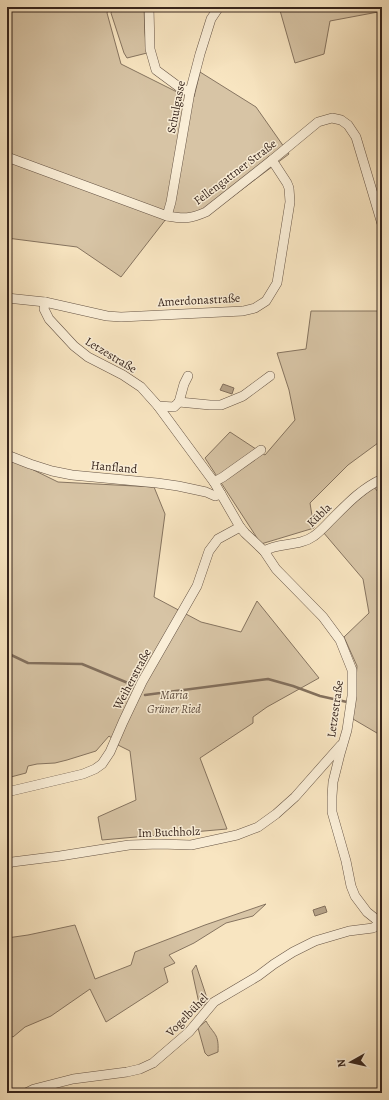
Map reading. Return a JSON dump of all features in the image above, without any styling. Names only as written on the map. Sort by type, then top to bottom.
[{"type":"street","points":[[149,7],[150,49],[156,70],[179,87],[190,92]]},
{"type":"street","name":"Schulgasse","points":[[167,216],[190,92],[211,19],[219,7]]},
{"type":"street","name":"Fellengattner Straße","points":[[7,157],[167,216],[181,218],[195,217],[206,212],[318,122],[332,118],[341,120],[348,125],[356,137],[382,224]]},
{"type":"street","name":"Amerdonastraße","points":[[7,298],[45,302],[108,316],[243,311],[255,308],[266,301],[277,283],[290,202],[287,183],[272,160]]},
{"type":"street","name":"Letzestraße","points":[[45,302],[44,309],[50,319],[74,346],[88,357],[141,386],[158,406],[214,482],[240,527],[264,551],[276,569],[323,617],[340,640],[352,670],[352,696],[347,730],[333,782],[332,812],[346,861],[351,886],[355,896],[367,912],[381,924]]},
{"type":"street","points":[[158,406],[174,407],[179,402],[188,376]]},
{"type":"street","points":[[179,402],[221,405],[242,396],[270,376]]},
{"type":"street","points":[[214,482],[261,450]]},
{"type":"street","name":"Hanfland","points":[[7,455],[52,471],[72,475],[157,483],[206,492],[215,496],[221,494]]},
{"type":"street","name":"Kübla","points":[[264,551],[270,548],[305,542],[315,536],[354,498],[372,484],[382,479]]},
{"type":"street","name":"Weiherstraße","points":[[7,792],[83,774],[102,764],[110,752],[142,682],[197,586],[209,551],[218,539],[240,527]]},
{"type":"street","name":"Im Buchholz","points":[[7,864],[12,862],[129,845],[191,845],[237,835],[258,827],[281,810],[295,797],[343,743]]},
{"type":"street","name":"Vogelbühel","points":[[26,1093],[34,1089],[73,1079],[140,1069],[153,1063],[189,1032],[214,1002],[258,976],[293,952],[315,941],[349,931],[373,928],[381,924]]},
{"type":"green space","points":[[7,7],[109,7],[107,13],[121,64],[183,95],[194,97],[200,72],[256,107],[289,154],[216,209],[166,219],[121,277],[77,247],[7,238]]},
{"type":"green space","points":[[113,7],[144,7],[147,53],[127,58],[111,13]]},
{"type":"green space","points":[[279,7],[382,7],[382,23],[378,12],[330,21],[324,54],[295,63]]},
{"type":"green space","points":[[311,311],[382,311],[382,440],[348,465],[310,503],[314,528],[261,544],[205,458],[230,432],[265,455],[295,420],[289,390],[277,353],[306,349]]},
{"type":"green space","name":"Maria Grüner Ried","points":[[7,457],[58,482],[154,487],[165,514],[154,597],[201,622],[241,632],[257,601],[319,678],[267,707],[253,717],[253,723],[200,758],[227,829],[102,840],[98,817],[136,800],[130,751],[118,745],[117,742],[109,736],[96,751],[55,763],[28,766],[26,773],[7,778]]},
{"type":"green space","points":[[374,487],[382,497],[382,736],[353,719],[357,666],[344,637],[369,613],[363,579],[323,532],[348,508]]},
{"type":"green space","points":[[266,904],[253,916],[226,923],[194,943],[169,955],[175,963],[164,968],[168,982],[106,1022],[90,989],[51,1016],[25,1027],[13,1037],[7,1034],[7,938],[75,925],[95,979],[131,965],[135,952],[205,925]]},
{"type":"green space","points":[[196,965],[206,995],[206,1004],[200,1008],[192,971]]},
{"type":"green space","points":[[206,1021],[218,1041],[218,1052],[208,1056],[205,1053],[198,1028]]},
{"type":"shaded area","points":[[223,384],[234,388],[232,394],[220,390]]},
{"type":"shaded area","points":[[325,906],[327,912],[315,916],[313,910]]},
{"type":"waterway","points":[[7,653],[28,663],[82,664],[128,683]]},
{"type":"waterway","points":[[145,695],[268,679],[320,696],[347,702]]}]
